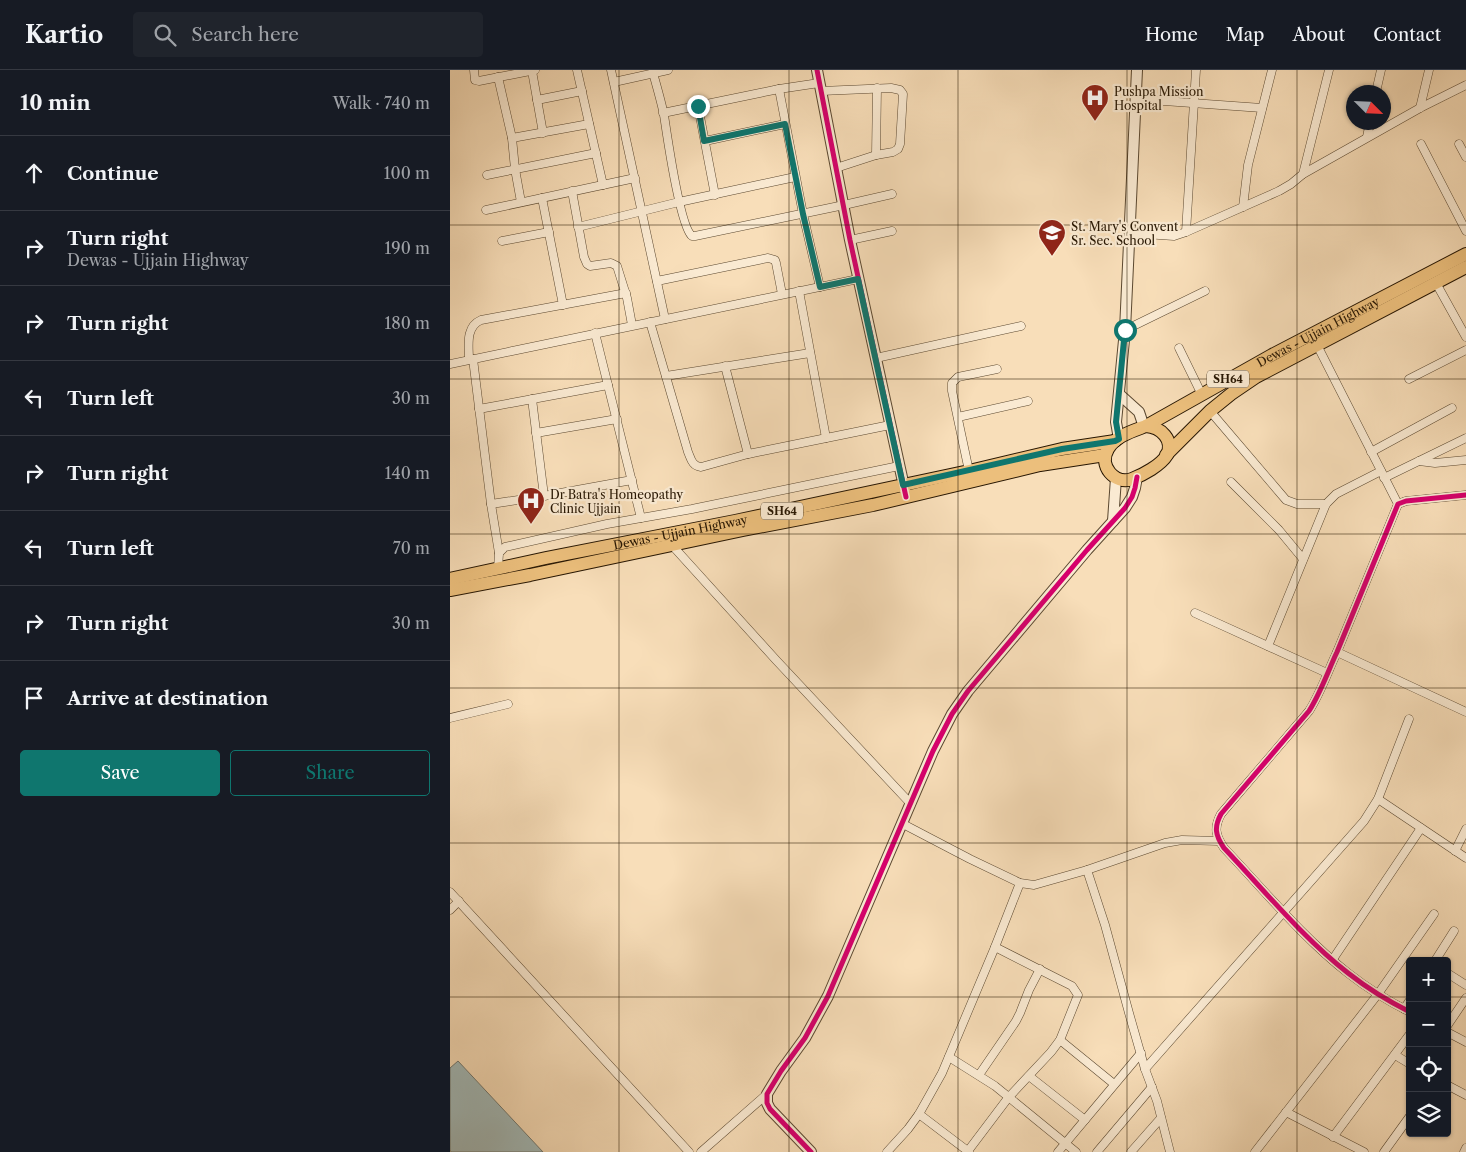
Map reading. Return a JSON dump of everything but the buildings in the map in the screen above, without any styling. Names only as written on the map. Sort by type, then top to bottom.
[{"type":"main road","name":"Dewas - Ujjain Highway","points":[[1116,478],[1130,480],[1160,463],[1210,411],[1231,394],[1315,340],[1466,254]]},
{"type":"main road","name":"Dewas - Ujjain Highway","points":[[450,579],[662,535],[1040,465],[1105,455],[1108,448],[1117,440],[1202,396],[1250,367],[1315,340],[1466,267]]},
{"type":"main road","points":[[1145,427],[1156,428],[1166,436],[1168,449],[1166,455]]},
{"type":"main road","name":"Dewas - Ujjain Highway","points":[[450,590],[873,505],[905,491],[969,471],[1062,449],[1117,440]]},
{"type":"main road","points":[[1105,455],[1107,468],[1110,474],[1116,478]]},
{"type":"street","points":[[474,70],[474,78],[477,81],[533,70],[543,132]]},
{"type":"street","points":[[577,70],[603,185]]},
{"type":"street","points":[[611,70],[665,319]]},
{"type":"street","points":[[817,70],[858,279],[905,491]]},
{"type":"street","points":[[1117,440],[1116,422],[1125,330],[1137,70]]},
{"type":"street","points":[[1186,232],[1196,70]]},
{"type":"street","points":[[1243,207],[1248,165],[1272,70]]},
{"type":"street","points":[[1303,174],[1329,70]]},
{"type":"street","points":[[1378,85],[1381,70]]},
{"type":"street","points":[[1420,108],[1429,70]]},
{"type":"street","points":[[614,82],[661,71],[663,113],[679,202],[686,229],[688,233],[695,236],[892,194]]},
{"type":"street","points":[[498,77],[512,138],[521,202]]},
{"type":"street","points":[[1130,233],[1174,236],[1243,207],[1279,191],[1303,174],[1367,137],[1466,85]]},
{"type":"street","points":[[663,113],[779,90],[820,87],[900,90],[904,99],[898,148],[893,152],[876,155],[836,168]]},
{"type":"street","points":[[876,155],[877,88]]},
{"type":"street","points":[[779,90],[795,177],[820,287]]},
{"type":"street","points":[[538,100],[582,91]]},
{"type":"street","points":[[1136,99],[1262,108]]},
{"type":"street","points":[[698,106],[715,195]]},
{"type":"street","points":[[512,138],[589,124]]},
{"type":"street","points":[[704,141],[785,124]]},
{"type":"street","points":[[1367,137],[1368,130]]},
{"type":"street","points":[[1421,144],[1466,231]]},
{"type":"street","points":[[1459,144],[1466,157]]},
{"type":"street","points":[[487,175],[596,153]]},
{"type":"street","points":[[578,227],[679,202],[795,177]]},
{"type":"street","points":[[486,210],[635,178]]},
{"type":"street","points":[[572,191],[587,264],[590,266],[614,263],[619,269],[632,326]]},
{"type":"street","points":[[542,198],[563,305]]},
{"type":"street","points":[[850,240],[892,231]]},
{"type":"street","points":[[502,242],[548,232]]},
{"type":"street","points":[[657,280],[772,258],[776,263],[782,294]]},
{"type":"street","points":[[452,363],[858,279]]},
{"type":"street","points":[[1436,283],[1466,336]]},
{"type":"street","points":[[799,291],[826,438]]},
{"type":"street","points":[[1125,330],[1205,291]]},
{"type":"street","points":[[498,569],[499,553],[468,337],[470,331],[477,322],[626,293]]},
{"type":"street","points":[[650,322],[688,452],[694,465],[701,467],[748,454],[890,425]]},
{"type":"street","points":[[876,358],[1020,326]]},
{"type":"street","points":[[595,333],[641,518]]},
{"type":"street","points":[[1315,340],[1398,504]]},
{"type":"street","points":[[1179,348],[1202,396]]},
{"type":"street","points":[[1409,379],[1466,350]]},
{"type":"street","points":[[666,376],[810,353]]},
{"type":"street","points":[[725,366],[748,454]]},
{"type":"street","points":[[969,471],[952,388],[954,379],[997,369]]},
{"type":"street","points":[[479,409],[608,385]]},
{"type":"street","points":[[1119,394],[1139,412],[1145,427]]},
{"type":"street","points":[[532,399],[544,496]]},
{"type":"street","points":[[958,417],[1028,401]]},
{"type":"street","points":[[1371,452],[1452,408]]},
{"type":"street","points":[[1210,411],[1286,500],[1297,504],[1326,504]]},
{"type":"street","points":[[536,433],[616,419]]},
{"type":"street","points":[[1268,646],[1326,504],[1336,494],[1382,474],[1419,461],[1466,438]]},
{"type":"street","points":[[1419,461],[1435,463],[1466,460]]},
{"type":"street","points":[[499,553],[505,547],[899,466]]},
{"type":"street","points":[[701,1152],[768,1094],[781,1071],[805,1038],[825,1003],[942,732],[952,714],[968,691],[1125,508],[1132,497],[1137,477]]},
{"type":"street","points":[[1113,521],[1116,478]]},
{"type":"street","points":[[491,504],[632,480]]},
{"type":"street","points":[[1231,482],[1279,530],[1303,559]]},
{"type":"street","points":[[1406,1010],[1348,973],[1310,940],[1219,841],[1216,834],[1216,823],[1221,814],[1309,711],[1318,696],[1398,504],[1406,501],[1466,495]]},
{"type":"street","points":[[662,535],[911,804]]},
{"type":"street","points":[[1195,613],[1327,673]]},
{"type":"street","points":[[1337,652],[1466,712]]},
{"type":"street","points":[[450,718],[508,704]]},
{"type":"street","points":[[1145,1069],[1364,820],[1378,799],[1409,719]]},
{"type":"street","points":[[1378,799],[1466,858]]},
{"type":"street","points":[[903,824],[1020,883],[1034,885],[1087,870],[1165,843],[1182,840],[1219,841]]},
{"type":"street","points":[[1332,959],[1421,828]]},
{"type":"street","points":[[1455,851],[1466,829]]},
{"type":"street","points":[[1087,870],[1105,925],[1145,1069],[1161,1118],[1169,1148],[1163,1152]]},
{"type":"street","points":[[887,1152],[908,1129],[931,1094],[949,1057],[1020,883]]},
{"type":"street","points":[[450,892],[689,1152]]},
{"type":"street","points":[[450,910],[459,902]]},
{"type":"street","points":[[1255,1152],[1378,994],[1434,914]]},
{"type":"street","points":[[1438,957],[1454,931]]},
{"type":"street","points":[[918,1114],[968,1152],[1008,1098],[1060,1040],[1078,995],[1072,986],[995,947]]},
{"type":"street","points":[[979,1075],[1016,1022],[1029,990],[1040,970]]},
{"type":"street","points":[[1451,976],[1466,985]]},
{"type":"street","points":[[1451,1020],[1466,998]]},
{"type":"street","points":[[1451,1034],[1466,1042]]},
{"type":"street","points":[[1060,1040],[1114,1084]]},
{"type":"street","points":[[1333,1137],[1406,1040]]},
{"type":"street","points":[[1058,1152],[1141,1053]]},
{"type":"street","points":[[1395,1055],[1406,1062]]},
{"type":"street","points":[[949,1057],[995,1086],[1076,1152]]},
{"type":"street","points":[[1029,1076],[1085,1120]]},
{"type":"street","points":[[1096,1152],[1152,1087]]},
{"type":"street","points":[[1451,1087],[1466,1095]]},
{"type":"street","points":[[768,1094],[767,1103],[770,1109],[810,1152]]},
{"type":"street","points":[[1286,1112],[1364,1152]]},
{"type":"street","points":[[1131,1152],[1161,1118]]},
{"type":"street","points":[[1384,1152],[1406,1122]]},
{"type":"street","points":[[1464,1152],[1466,1148]]},
{"type":"water","points":[[458,1061],[543,1152],[451,1152],[450,1068]]},
{"type":"cycle path","points":[[817,70],[850,240],[906,497]]},
{"type":"cycle path","points":[[811,1152],[770,1109],[767,1103],[767,1094],[805,1038],[828,996],[933,751],[952,714],[968,691],[1125,508],[1132,497],[1137,477]]},
{"type":"cycle path","points":[[1406,1010],[1363,984],[1316,945],[1224,848],[1217,835],[1216,827],[1221,814],[1313,704],[1337,652],[1398,504],[1406,501],[1466,495]]},
{"type":"place","name":"Pushpa Mission Hospital","points":[[1095,122]]},
{"type":"place","name":"St. Mary's Convent Sr. Sec. School","points":[[1052,257]]},
{"type":"place","name":"Dr Batra's Homeopathy Clinic Ujjain","points":[[531,525]]},
{"type":"route","points":[[698,106],[704,141],[785,124],[820,287],[858,279],[903,485],[1062,449],[1119,439],[1116,422],[1125,330]]}]
